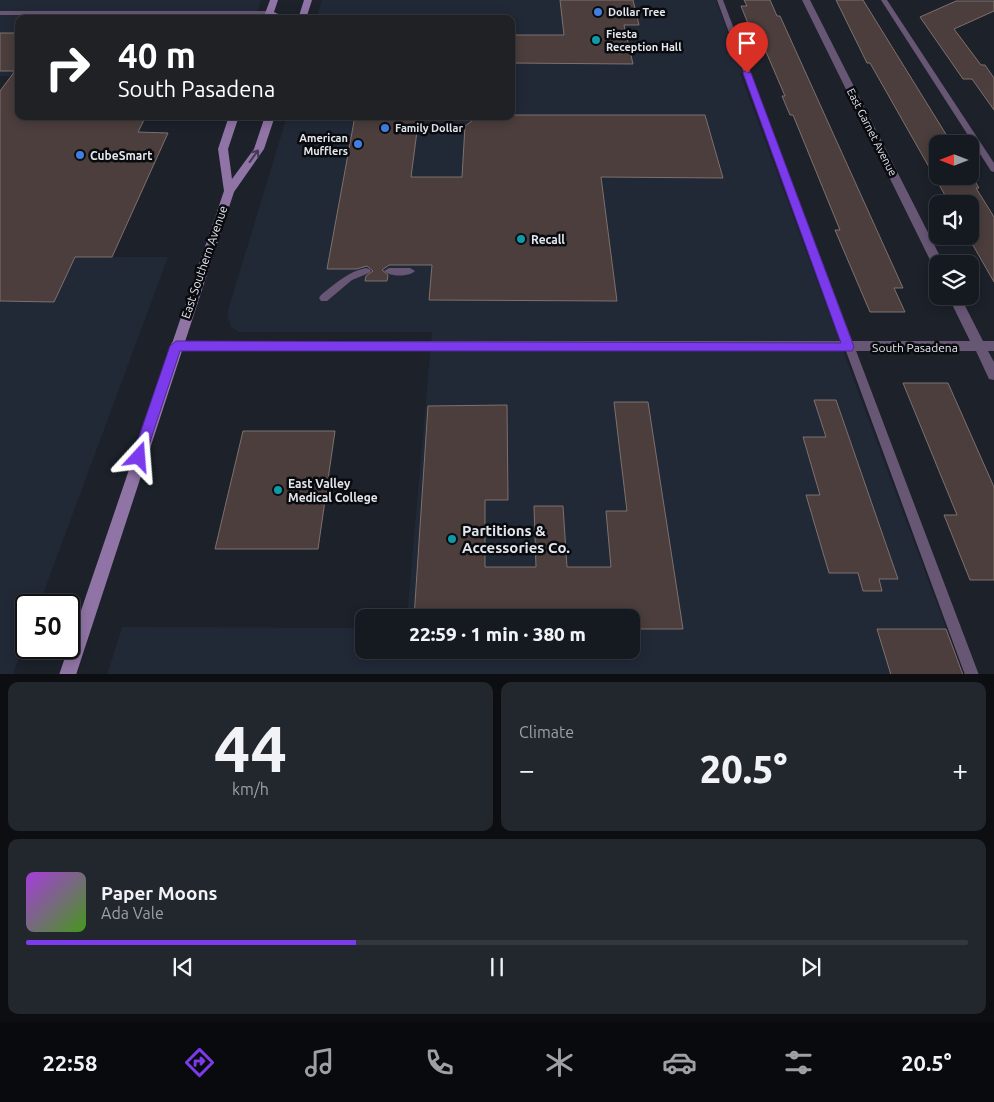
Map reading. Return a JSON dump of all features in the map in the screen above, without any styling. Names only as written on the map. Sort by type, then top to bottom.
[{"type":"main road","points":[[268,15],[274,0]]},
{"type":"main road","points":[[303,15],[308,0]]},
{"type":"main road","name":"East Southern Avenue","points":[[228,190],[223,148],[233,120]]},
{"type":"main road","name":"East Southern Avenue","points":[[67,674],[228,190],[259,150],[269,120]]},
{"type":"street","name":"East Garnet Avenue","points":[[806,0],[934,255]]},
{"type":"street","points":[[0,14],[134,15]]},
{"type":"street","points":[[958,305],[994,375]]},
{"type":"street","name":"South Pasadena","points":[[176,346],[994,346]]},
{"type":"lane","points":[[720,0],[848,347],[972,674]]},
{"type":"lane","points":[[884,0],[994,169]]},
{"type":"lane","points":[[324,298],[349,278],[366,271]]},
{"type":"lane","points":[[389,271],[410,271]]},
{"type":"shaded area","points":[[0,0],[261,0],[256,15],[15,15],[15,76],[0,76]]},
{"type":"shaded area","points":[[322,0],[716,0],[743,73],[740,73],[963,674],[107,674],[122,627],[355,628],[355,659],[640,659],[640,609],[408,609],[432,332],[239,332],[231,327],[228,319],[228,310],[286,120],[515,120],[515,15],[317,15]]},
{"type":"shaded area","points":[[0,257],[168,257],[43,594],[15,594],[15,659],[19,659],[13,674],[0,674]]},
{"type":"building","points":[[560,0],[633,0],[639,25],[624,25],[633,64],[515,63],[515,35],[564,35]]},
{"type":"building","points":[[744,0],[770,0],[777,16],[780,16],[903,288],[894,288],[905,312],[870,312],[835,230],[840,230],[793,115],[790,115],[782,96],[785,96],[759,36],[753,36],[741,6],[747,6]]},
{"type":"building","points":[[836,0],[863,0],[946,135],[929,135],[929,167],[870,63],[867,63]]},
{"type":"building","points":[[956,1],[994,1],[994,11],[954,29],[981,65],[985,65],[994,78],[994,110],[972,79],[963,79],[920,17]]},
{"type":"building","points":[[0,33],[15,33],[15,71],[0,71]]},
{"type":"building","points":[[15,71],[15,120],[144,120],[138,132],[168,133],[112,257],[75,257],[54,302],[0,301],[0,91]]},
{"type":"building","name":"Recall","points":[[515,115],[705,115],[723,178],[601,177],[617,301],[429,300],[432,265],[389,265],[382,270],[388,275],[387,281],[365,281],[366,276],[373,271],[367,266],[356,269],[327,269],[354,120],[418,120],[411,177],[462,177],[465,126],[473,120],[515,120]]},
{"type":"building","points":[[939,185],[977,185],[979,188],[976,188],[994,217],[994,282],[973,245],[979,245],[979,195],[945,195]]},
{"type":"building","points":[[903,383],[948,383],[994,487],[994,580],[970,580],[944,515],[957,515]]},
{"type":"building","points":[[814,400],[836,400],[898,579],[879,579],[882,591],[863,591],[858,573],[829,573],[806,495],[820,495],[803,437],[826,437]]},
{"type":"building","name":"Partitions & Accessories Co.","points":[[614,402],[648,402],[683,629],[640,629],[640,609],[415,609],[428,406],[507,405],[508,500],[485,500],[485,567],[536,567],[534,506],[563,506],[567,567],[611,567],[606,511],[627,511]]},
{"type":"building","name":"East Valley Medical College","points":[[243,431],[335,431],[318,549],[215,549]]},
{"type":"building","points":[[877,629],[946,629],[963,674],[891,674]]},
{"type":"place","name":"Dollar Tree","points":[[598,12]]},
{"type":"place","name":"Fiesta Reception Hall","points":[[596,40]]},
{"type":"place","name":"Family Dollar","points":[[385,128]]},
{"type":"place","name":"American Mufflers","points":[[358,144]]},
{"type":"place","name":"CubeSmart","points":[[80,155]]},
{"type":"place","name":"Recall","points":[[521,239]]},
{"type":"place","name":"East Valley Medical College","points":[[278,490]]},
{"type":"place","name":"Partitions & Accessories Co.","points":[[452,539]]},
{"type":"route","points":[[139,457],[176,346],[848,347],[747,73]]}]
